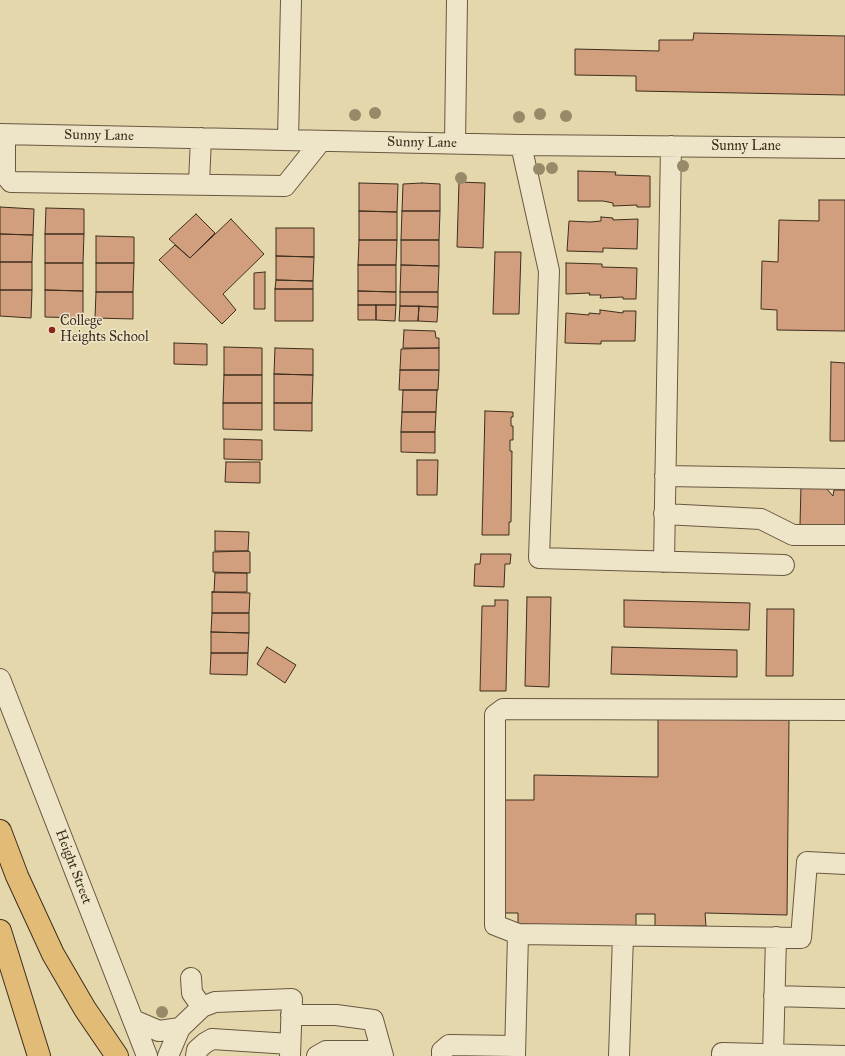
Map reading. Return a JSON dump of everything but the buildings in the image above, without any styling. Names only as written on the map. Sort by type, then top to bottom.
[{"type":"highway","points":[[0,831],[17,876],[53,954],[85,1009],[117,1056]]},
{"type":"highway","points":[[0,931],[39,1056]]},
{"type":"street","points":[[288,140],[291,0]]},
{"type":"street","points":[[455,143],[457,0]]},
{"type":"street","points":[[2,134],[5,175],[11,182],[199,183],[285,186],[321,141]]},
{"type":"street","name":"Sunny Lane","points":[[2,134],[521,145],[845,148]]},
{"type":"street","points":[[199,183],[201,138]]},
{"type":"street","points":[[521,145],[549,271],[539,558],[784,565]]},
{"type":"street","points":[[664,562],[671,146]]},
{"type":"street","points":[[665,476],[845,478]]},
{"type":"street","points":[[664,514],[761,519],[793,535],[845,534]]},
{"type":"street","name":"Height Street","points":[[0,679],[146,1056]]},
{"type":"street","points":[[845,710],[503,709],[496,715],[495,925],[518,934],[801,938],[807,862],[845,864]]},
{"type":"street","points":[[442,1056],[442,1051],[449,1045],[515,1051],[518,934]]},
{"type":"street","points":[[619,1056],[623,936]]},
{"type":"street","points":[[773,1055],[776,937]]},
{"type":"street","points":[[191,978],[192,993],[202,1007]]},
{"type":"street","points":[[774,996],[845,998]]},
{"type":"street","points":[[168,1056],[180,1028],[202,1007],[215,1002],[292,1000],[290,1050],[212,1039],[197,1050],[196,1056]]},
{"type":"street","points":[[291,1015],[336,1015],[373,1020],[382,1054],[336,1051],[326,1052],[317,1056]]},
{"type":"street","points":[[133,1020],[159,1031],[180,1028]]},
{"type":"street","points":[[722,1056],[722,1053],[845,1056]]},
{"type":"place","name":"College Heights School","points":[[52,330]]}]
